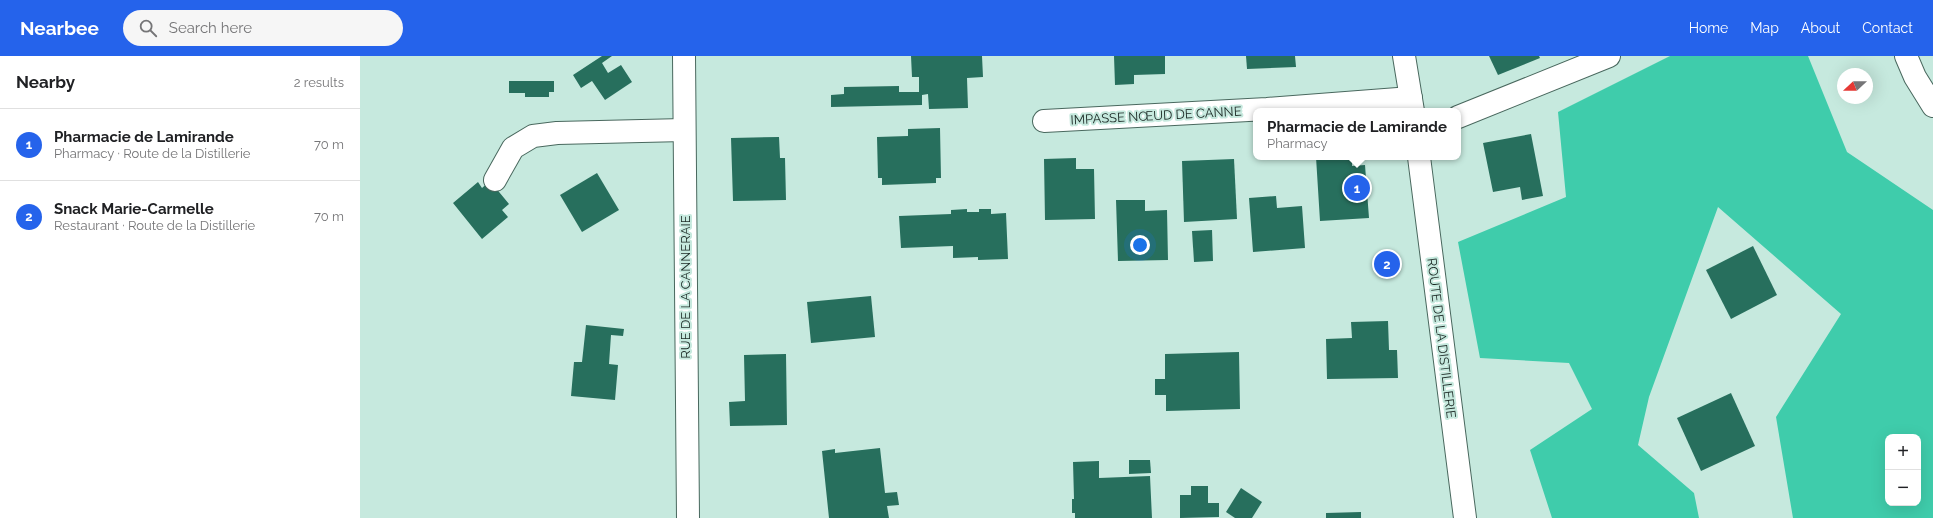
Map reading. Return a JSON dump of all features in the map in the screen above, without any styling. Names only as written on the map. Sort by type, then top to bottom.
[{"type":"street","name":"RUE DE LA CANNERAIE","points":[[684,56],[688,518]]},
{"type":"street","points":[[1404,56],[1412,105]]},
{"type":"street","points":[[1461,116],[1609,56]]},
{"type":"street","points":[[1906,56],[1915,77],[1933,106]]},
{"type":"street","name":"IMPASSE NŒUD DE CANNE","points":[[1303,108],[1412,105]]},
{"type":"street","name":"IMPASSE NŒUD DE CANNE","points":[[1044,121],[1253,110]]},
{"type":"street","points":[[495,180],[513,148],[533,136],[557,133],[684,130]]},
{"type":"street","name":"ROUTE DE LA DISTILLERIE","points":[[1420,160],[1465,518]]},
{"type":"green space","points":[[1670,56],[1808,56],[1847,152],[1933,210],[1933,518],[1793,518],[1776,417],[1841,314],[1718,207],[1649,397],[1638,445],[1694,493],[1699,518],[1552,518],[1530,450],[1592,409],[1569,363],[1480,358],[1458,242],[1566,197],[1558,112]]},
{"type":"building","points":[[602,56],[612,56],[602,63],[608,73],[621,65],[632,82],[605,100],[592,81],[581,88],[573,75]]},
{"type":"building","points":[[911,56],[982,56],[983,77],[967,78],[968,108],[929,109],[928,94],[922,95],[922,105],[831,107],[831,95],[844,94],[844,87],[899,86],[899,92],[919,92],[919,77],[912,77]]},
{"type":"building","points":[[1114,56],[1165,56],[1165,74],[1134,75],[1134,84],[1115,85]]},
{"type":"building","points":[[1246,56],[1295,56],[1296,67],[1247,69]]},
{"type":"building","points":[[1489,56],[1539,56],[1540,58],[1498,75]]},
{"type":"building","points":[[509,81],[554,81],[554,92],[549,92],[549,97],[525,97],[525,93],[509,93]]},
{"type":"building","points":[[940,128],[941,178],[936,178],[936,183],[882,185],[882,178],[878,178],[877,137],[908,136],[908,129]]},
{"type":"building","points":[[1531,134],[1543,196],[1522,200],[1520,187],[1493,192],[1483,143]]},
{"type":"building","points":[[779,137],[780,158],[785,158],[786,200],[733,201],[731,138]]},
{"type":"building","points":[[1076,158],[1076,169],[1094,169],[1095,219],[1045,220],[1044,159]]},
{"type":"building","points":[[1234,159],[1237,219],[1184,222],[1182,161]]},
{"type":"building","points":[[1316,160],[1352,160],[1352,166],[1365,165],[1369,218],[1320,221]]},
{"type":"building","points":[[597,173],[619,210],[582,232],[560,195]]},
{"type":"building","points":[[490,181],[509,204],[502,210],[508,217],[482,239],[453,203],[478,182],[482,188]]},
{"type":"building","points":[[1276,196],[1277,208],[1302,206],[1305,248],[1253,252],[1249,198]]},
{"type":"building","points":[[1116,200],[1145,200],[1145,211],[1167,210],[1168,260],[1118,261]]},
{"type":"building","points":[[967,209],[967,212],[979,212],[979,209],[991,209],[991,214],[1006,213],[1008,259],[978,260],[978,257],[953,258],[953,246],[901,248],[899,216],[951,214],[951,210]]},
{"type":"building","points":[[1212,230],[1213,261],[1194,262],[1192,231]]},
{"type":"building","points":[[1753,246],[1777,295],[1731,319],[1706,270]]},
{"type":"building","points":[[1394,255],[1395,274],[1379,275],[1377,256]]},
{"type":"building","points":[[871,296],[875,337],[811,343],[807,302]]},
{"type":"building","points":[[1388,321],[1389,350],[1397,350],[1398,378],[1327,379],[1326,339],[1352,338],[1351,322]]},
{"type":"building","points":[[586,325],[624,329],[623,336],[611,335],[609,364],[618,365],[615,400],[571,396],[574,362],[582,362]]},
{"type":"building","points":[[1239,352],[1240,409],[1166,411],[1166,395],[1155,395],[1155,379],[1165,379],[1165,354]]},
{"type":"building","points":[[786,354],[787,425],[730,426],[729,402],[745,401],[744,355]]},
{"type":"building","points":[[1731,393],[1755,446],[1701,471],[1677,418]]},
{"type":"building","points":[[880,448],[885,493],[897,492],[899,505],[887,506],[889,518],[829,518],[822,451],[835,449],[835,453]]},
{"type":"building","points":[[1129,460],[1150,460],[1151,473],[1129,474]]},
{"type":"building","points":[[1099,461],[1099,478],[1150,476],[1152,518],[1075,518],[1075,513],[1072,513],[1072,499],[1074,499],[1073,462]]},
{"type":"building","points":[[1191,486],[1208,486],[1208,503],[1219,503],[1219,517],[1180,518],[1180,495],[1191,495]]},
{"type":"building","points":[[1241,488],[1262,502],[1252,518],[1235,518],[1226,512]]},
{"type":"building","points":[[1361,512],[1361,518],[1326,518],[1326,513]]},
{"type":"place","name":"Pharmacie de Lamirande","points":[[1357,188]]},
{"type":"place","name":"Snack Marie-Carmelle","points":[[1387,264]]}]
